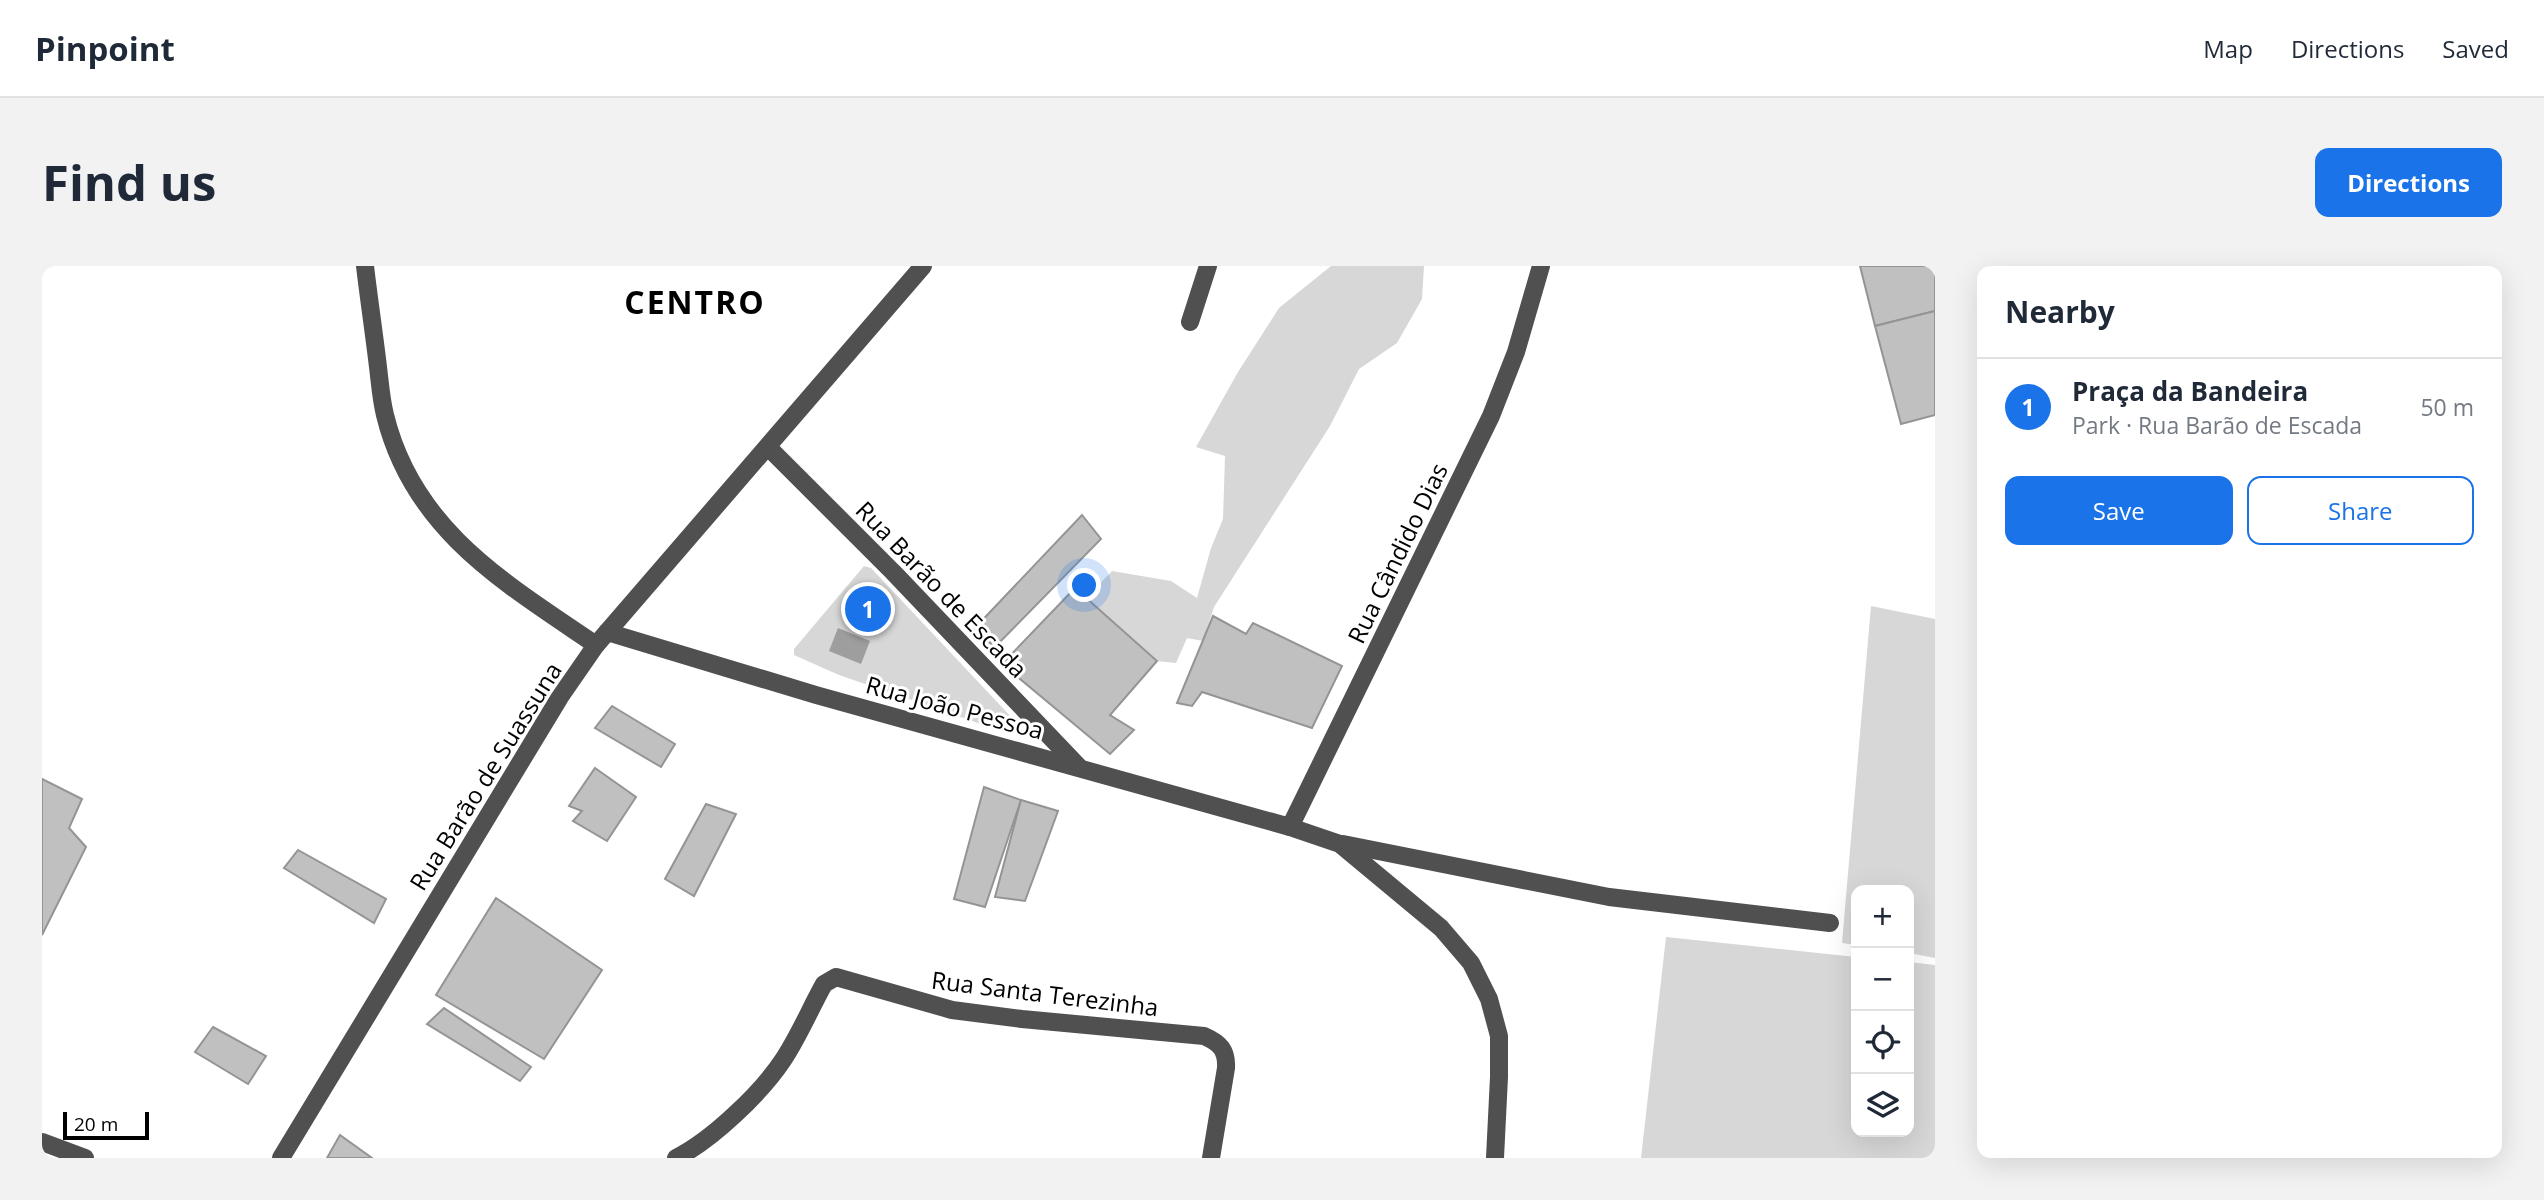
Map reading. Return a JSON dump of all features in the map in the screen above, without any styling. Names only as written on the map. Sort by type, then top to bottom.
[{"type":"street","name":"Rua João Pessoa","points":[[365,266],[385,414],[401,464],[424,505],[496,576],[602,639],[1079,767],[1290,827],[1340,844]]},
{"type":"street","name":"Rua Barão de Suassuna","points":[[281,1158],[560,697],[602,639],[923,266]]},
{"type":"street","points":[[1190,321],[1208,266]]},
{"type":"street","name":"Rua Cândido Dias","points":[[1290,827],[1491,416],[1516,352],[1541,266]]},
{"type":"street","name":"Rua Barão de Escada","points":[[768,447],[893,572],[1079,767]]},
{"type":"street","points":[[1340,844],[1609,897],[1830,923]]},
{"type":"street","points":[[1340,844],[1441,928],[1471,963],[1489,999],[1499,1036],[1495,1158]]},
{"type":"street","name":"Rua Santa Terezinha","points":[[676,1158],[703,1142],[770,1078],[784,1059],[824,984],[836,977],[952,1010],[1204,1036],[1217,1042],[1227,1058],[1211,1158]]},
{"type":"street","points":[[42,1142],[85,1158]]},
{"type":"shaded area","points":[[1331,266],[1424,266],[1422,299],[1397,343],[1359,369],[1330,426],[1214,607],[1203,641],[1187,638],[1176,663],[1157,661],[1086,598],[1112,571],[1171,581],[1197,598],[1211,548],[1223,519],[1225,456],[1196,447],[1238,372],[1279,308]]},
{"type":"shaded area","points":[[864,566],[871,568],[1015,721],[1015,729],[1007,733],[839,675],[794,655],[794,649]]},
{"type":"shaded area","points":[[1871,606],[1935,619],[1935,958],[1914,954],[1914,885],[1851,885],[1851,944],[1842,943]]},
{"type":"shaded area","points":[[838,628],[870,641],[861,664],[829,651]]},
{"type":"shaded area","points":[[1666,937],[1851,956],[1851,1137],[1914,1137],[1914,963],[1935,965],[1935,1158],[1641,1158]]},
{"type":"building","points":[[1860,266],[1935,266],[1935,311],[1875,326]]},
{"type":"building","points":[[1935,311],[1935,415],[1901,424],[1875,326]]},
{"type":"building","points":[[1082,515],[1101,539],[995,647],[973,630]]},
{"type":"building","points":[[1075,588],[1157,661],[1110,715],[1134,730],[1110,754],[1002,664]]},
{"type":"building","points":[[1213,616],[1246,634],[1253,623],[1342,666],[1312,728],[1202,692],[1192,706],[1177,703]]},
{"type":"building","points":[[612,706],[675,744],[661,767],[595,728]]},
{"type":"building","points":[[595,768],[636,797],[607,841],[573,821],[582,811],[569,806]]},
{"type":"building","points":[[42,779],[82,799],[69,828],[86,847],[42,935]]},
{"type":"building","points":[[984,787],[1021,800],[985,907],[954,899]]},
{"type":"building","points":[[1021,800],[1058,811],[1025,901],[995,897]]},
{"type":"building","points":[[706,804],[736,814],[694,896],[665,879]]},
{"type":"building","points":[[298,850],[386,899],[374,923],[284,868]]},
{"type":"building","points":[[496,898],[602,970],[544,1059],[436,995]]},
{"type":"building","points":[[444,1008],[531,1067],[520,1081],[427,1024]]},
{"type":"building","points":[[213,1027],[266,1056],[248,1084],[195,1052]]},
{"type":"building","points":[[340,1135],[372,1158],[327,1158]]},
{"type":"place","name":"Praça da Bandeira","points":[[868,609]]},
{"type":"district","name":"CENTRO","points":[[695,301]]}]
